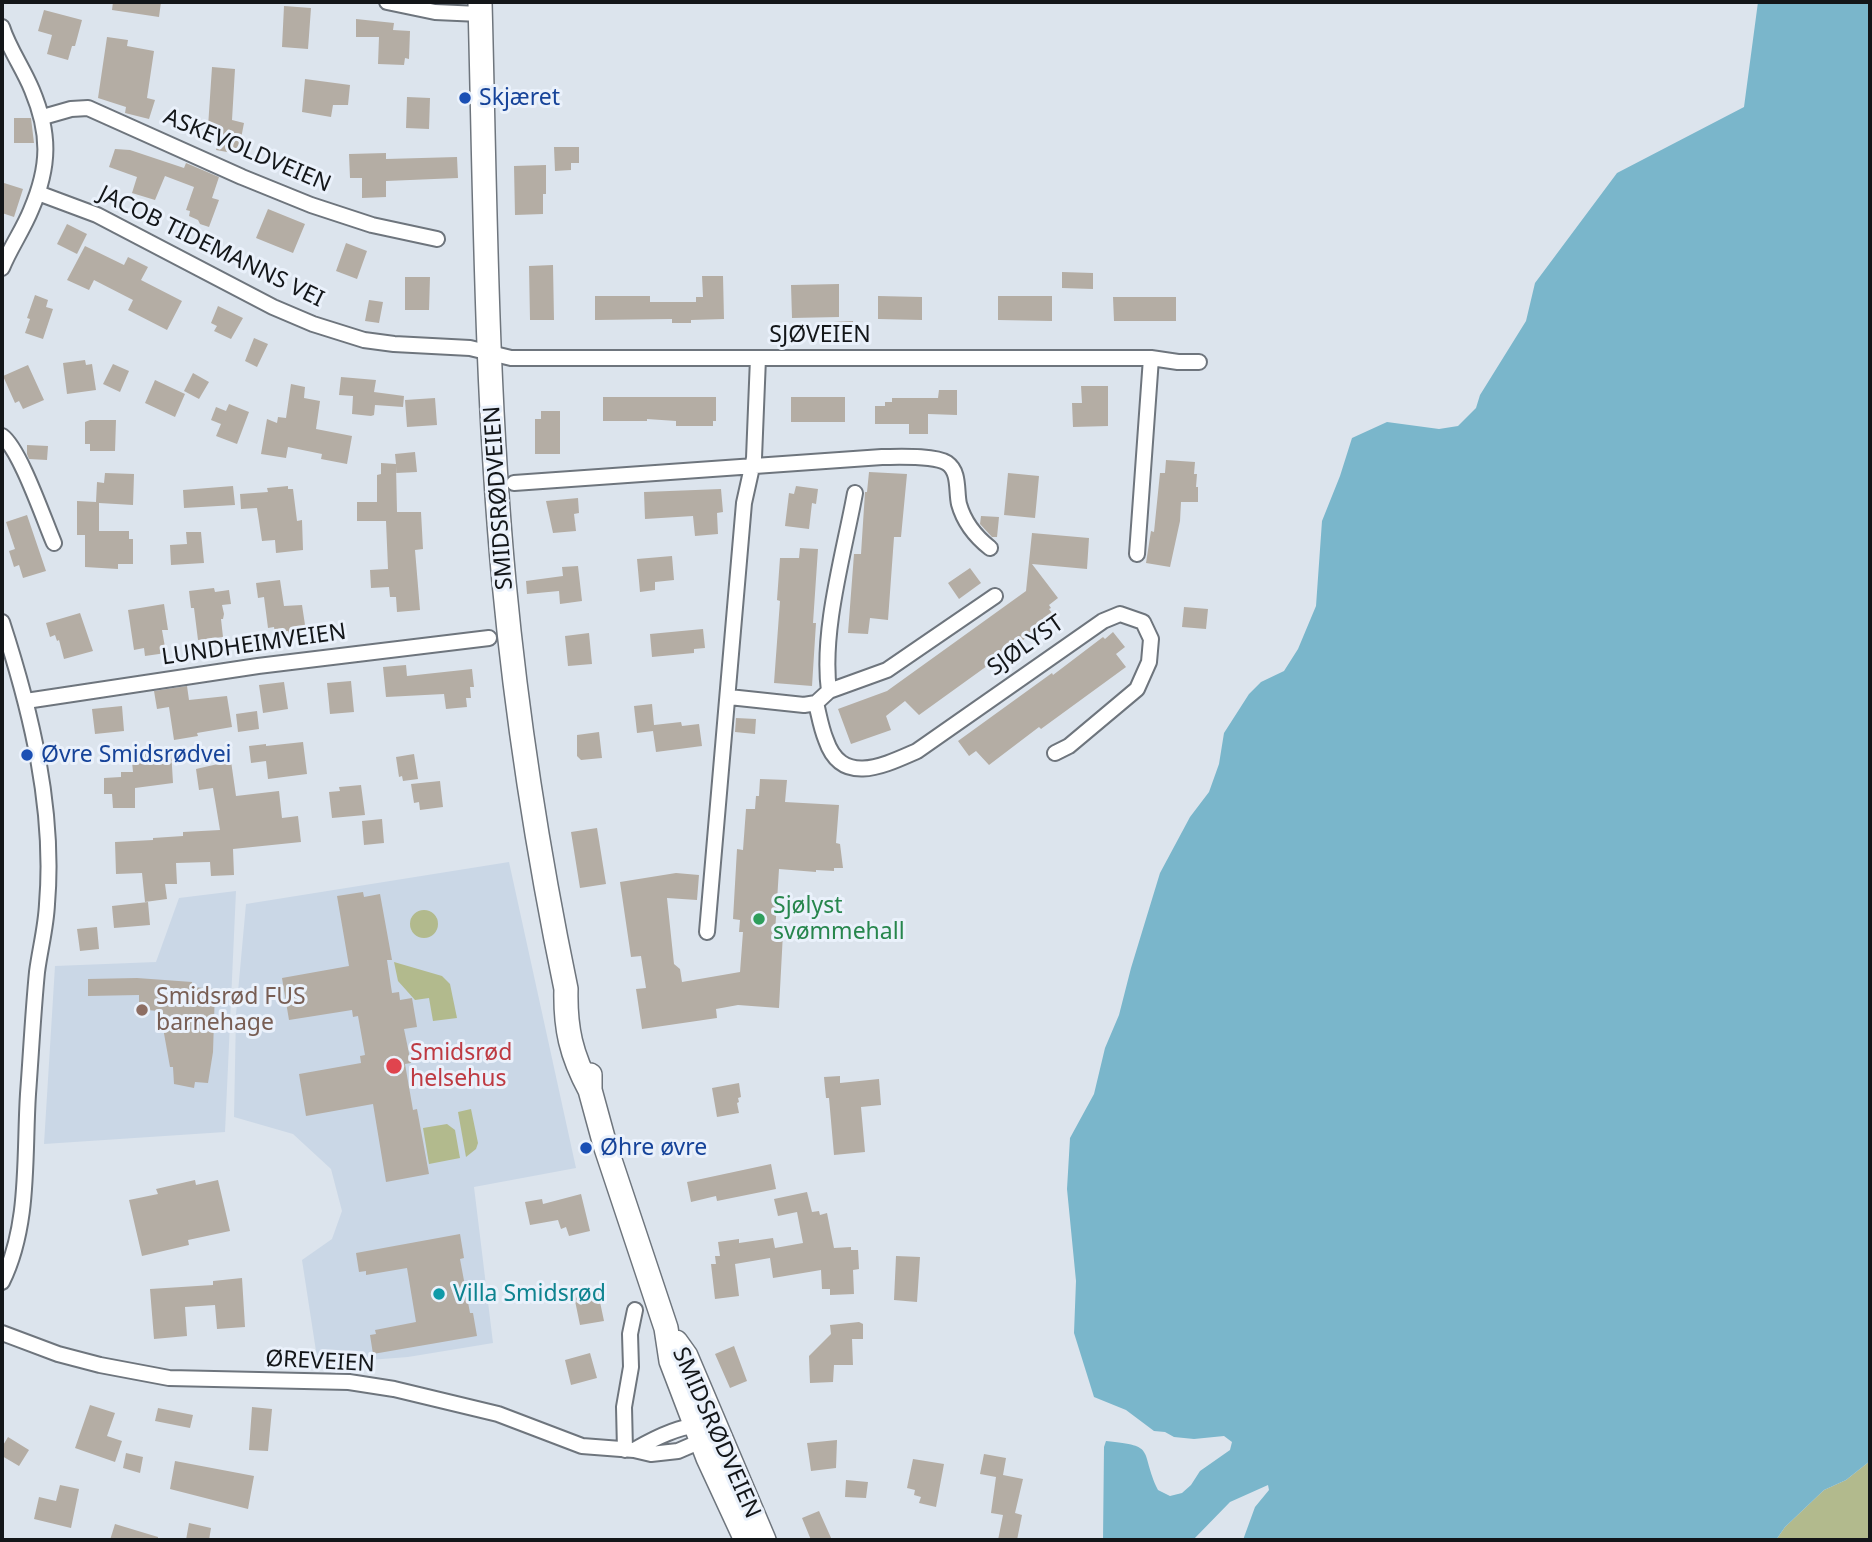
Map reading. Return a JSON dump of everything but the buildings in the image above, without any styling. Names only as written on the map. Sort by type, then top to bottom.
[{"type":"main road","name":"SMIDSRØDVEIEN","points":[[480,8],[489,353],[504,580],[517,705],[536,835],[565,989],[565,1020],[575,1063],[590,1090],[630,1223],[666,1328],[686,1356],[705,1433],[746,1540]]},
{"type":"main road","name":"SMIDSRØDVEIEN","points":[[705,1433],[764,1540]]},
{"type":"street","points":[[387,2],[435,12],[480,8]]},
{"type":"street","points":[[2,27],[6,41],[31,87],[46,132],[46,157],[38,193],[2,268]]},
{"type":"street","name":"ASKEVOLDVEIEN","points":[[43,117],[71,109],[88,108],[311,205],[372,225],[437,239]]},
{"type":"street","name":"JACOB TIDEMANNS VEI","points":[[38,193],[97,215],[273,307],[313,324],[364,340],[470,348],[489,353]]},
{"type":"street","name":"SJØVEIEN","points":[[489,353],[511,358],[968,356],[1151,358],[1199,362]]},
{"type":"street","points":[[707,932],[744,503],[753,464],[758,358]]},
{"type":"street","points":[[1137,554],[1151,358]]},
{"type":"street","points":[[2,436],[32,489],[54,543]]},
{"type":"street","points":[[753,464],[882,457],[946,462],[956,475],[958,502],[962,513],[978,539],[990,548]]},
{"type":"street","name":"SMIDSRØDVEIEN","points":[[514,483],[743,468],[753,464]]},
{"type":"street","points":[[829,691],[827,660],[833,610],[855,493]]},
{"type":"street","points":[[729,697],[804,705],[816,703],[829,691],[887,670],[995,596]]},
{"type":"street","name":"SJØLYST","points":[[816,703],[826,741],[835,758],[845,766],[858,769],[883,766],[917,751],[1103,621],[1120,614],[1143,622],[1151,639],[1149,662],[1137,689],[1069,746],[1055,753]]},
{"type":"street","points":[[2,622],[26,701],[47,827],[47,904],[37,971],[22,1205],[16,1247],[2,1282]]},
{"type":"street","name":"LUNDHEIMVEIEN","points":[[26,701],[258,666],[489,638]]},
{"type":"street","points":[[630,1450],[624,1406],[631,1367],[631,1325],[635,1310]]},
{"type":"street","name":"ØREVEIEN","points":[[2,1333],[58,1354],[169,1378],[349,1382],[394,1389],[498,1414],[582,1446],[630,1450],[648,1442],[705,1433]]},
{"type":"shaded area","name":"Smidsrød helsehus","points":[[509,862],[576,1168],[474,1187],[493,1343],[408,1357],[318,1364],[302,1260],[332,1239],[342,1211],[331,1169],[293,1134],[234,1117],[236,1014],[246,904]]},
{"type":"shaded area","name":"Smidsrød FUS barnehage","points":[[236,891],[225,1132],[44,1144],[55,966],[156,962],[179,898]]},
{"type":"green space","points":[[424,910],[434,914],[438,924],[434,934],[424,938],[414,934],[410,924],[414,914]]},
{"type":"green space","points":[[394,962],[442,976],[450,984],[457,1018],[433,1021],[429,998],[415,1000],[398,981]]},
{"type":"green space","points":[[471,1109],[478,1143],[476,1149],[466,1157],[458,1112]]},
{"type":"green space","points":[[447,1124],[455,1130],[460,1158],[429,1164],[423,1128]]},
{"type":"green space","points":[[1870,1461],[1870,1540],[1776,1540],[1785,1527],[1824,1490],[1846,1480]]},
{"type":"water","points":[[1758,2],[1870,2],[1870,1461],[1846,1480],[1824,1490],[1785,1527],[1776,1540],[1243,1540],[1255,1507],[1269,1490],[1268,1485],[1230,1502],[1193,1540],[1103,1540],[1106,1441],[1140,1448],[1147,1458],[1158,1490],[1170,1496],[1182,1493],[1200,1471],[1230,1450],[1232,1442],[1224,1436],[1194,1439],[1154,1431],[1126,1410],[1094,1397],[1074,1333],[1076,1281],[1067,1189],[1070,1138],[1094,1094],[1105,1048],[1119,1015],[1160,873],[1190,817],[1209,792],[1219,764],[1224,733],[1249,694],[1261,682],[1284,671],[1298,649],[1316,606],[1322,521],[1352,438],[1387,422],[1439,429],[1458,426],[1476,408],[1480,395],[1526,321],[1535,283],[1617,173],[1744,107]]},
{"type":"place","name":"Skjæret","points":[[465,98]]},
{"type":"place","name":"Øvre Smidsrødvei","points":[[27,755]]},
{"type":"place","name":"Sjølyst svømmehall","points":[[759,919]]},
{"type":"place","name":"Smidsrød FUS barnehage","points":[[142,1010]]},
{"type":"place","name":"Smidsrød helsehus","points":[[394,1066]]},
{"type":"place","name":"Øhre øvre","points":[[586,1148]]},
{"type":"place","name":"Villa Smidsrød","points":[[439,1294]]}]
